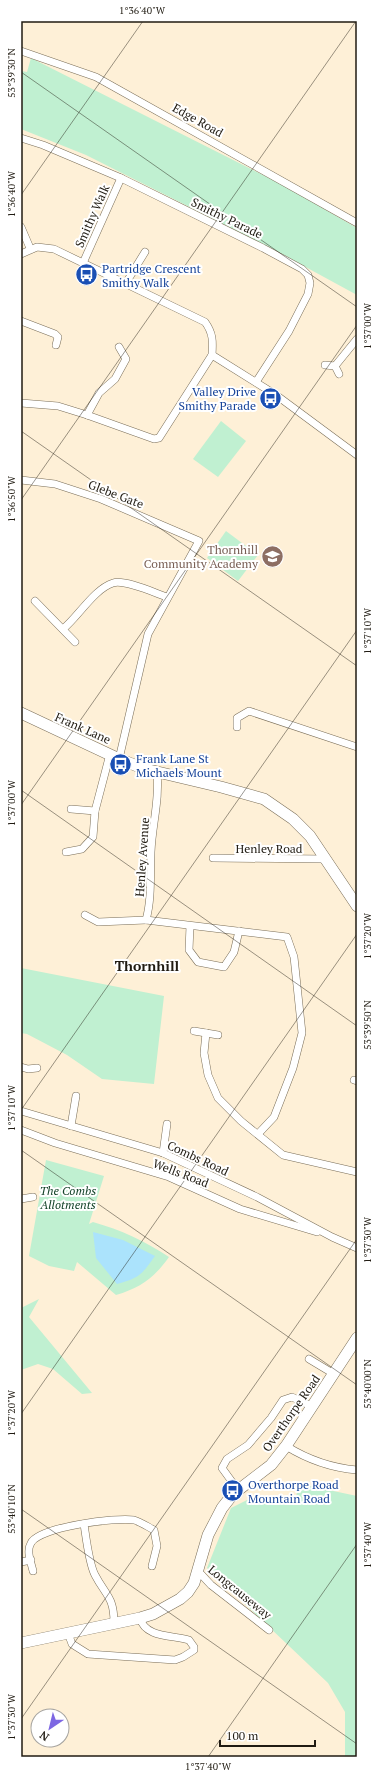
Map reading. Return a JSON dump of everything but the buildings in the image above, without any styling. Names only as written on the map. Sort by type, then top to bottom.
[{"type":"street","name":"Edge Road","points":[[21,51],[96,78],[357,223]]},
{"type":"street","name":"Smithy Parade","points":[[21,138],[43,145],[120,178],[263,248],[302,269],[308,275],[310,283],[308,294],[289,331],[256,382]]},
{"type":"street","name":"Smithy Walk","points":[[83,263],[120,178]]},
{"type":"street","points":[[21,227],[30,248]]},
{"type":"street","points":[[21,254],[30,248],[44,247],[54,249],[205,322],[211,330],[214,339],[212,355],[159,438],[154,439],[147,437],[58,406],[21,403]]},
{"type":"street","points":[[126,283],[145,252]]},
{"type":"street","points":[[21,321],[52,333],[58,337],[56,345]]},
{"type":"street","points":[[335,366],[357,339]]},
{"type":"street","points":[[87,415],[99,393],[115,379],[126,359],[119,347]]},
{"type":"street","points":[[212,355],[256,382],[357,456]]},
{"type":"street","points":[[325,365],[335,366]]},
{"type":"street","points":[[335,366],[339,374]]},
{"type":"street","name":"Glebe Gate","points":[[21,480],[55,484],[101,499],[198,541],[167,598]]},
{"type":"street","points":[[63,629],[98,592],[112,583],[123,583],[167,598],[148,634],[114,756],[95,811],[93,837],[82,849],[66,852]]},
{"type":"street","points":[[35,602],[75,642]]},
{"type":"street","points":[[237,727],[237,718],[249,711],[357,748]]},
{"type":"street","name":"Frank Lane","points":[[24,718],[114,756],[157,772],[264,799],[293,819],[310,836],[357,906]]},
{"type":"street","name":"Henley Avenue","points":[[146,920],[149,909],[151,851],[159,786],[157,772]]},
{"type":"street","points":[[71,809],[95,811]]},
{"type":"street","name":"Henley Road","points":[[213,858],[325,859]]},
{"type":"street","points":[[85,915],[98,922],[146,920],[287,936],[294,957],[300,1000],[302,1033],[293,1068],[274,1116],[258,1134]]},
{"type":"street","points":[[190,926],[189,950],[198,962],[224,967],[234,952],[239,931]]},
{"type":"street","points":[[194,1031],[218,1035]]},
{"type":"street","points":[[206,1033],[204,1053],[208,1075],[218,1098],[241,1120],[283,1155],[357,1172]]},
{"type":"street","points":[[21,1067],[28,1069],[37,1068]]},
{"type":"street","points":[[71,1126],[76,1096]]},
{"type":"street","name":"Combs Road","points":[[21,1111],[163,1153],[257,1197],[332,1237],[357,1248]]},
{"type":"street","points":[[163,1153],[167,1124]]},
{"type":"street","name":"Wells Road","points":[[21,1130],[55,1143],[169,1177],[240,1209],[332,1237]]},
{"type":"street","points":[[21,1199],[33,1197]]},
{"type":"street","name":"Overthorpe Road","points":[[21,1643],[140,1618],[153,1614],[180,1600],[194,1583],[208,1536],[226,1503],[238,1490],[271,1464],[286,1446],[357,1338]]},
{"type":"street","points":[[309,1359],[334,1374]]},
{"type":"street","points":[[238,1490],[222,1468],[227,1459],[248,1445],[271,1418],[283,1400],[292,1397],[312,1406]]},
{"type":"street","points":[[286,1446],[301,1455],[346,1469],[357,1470]]},
{"type":"street","points":[[33,1571],[30,1560],[30,1544],[39,1535],[107,1520],[135,1520],[154,1530],[157,1546],[152,1566]]},
{"type":"street","points":[[84,1524],[94,1574],[113,1605],[114,1623]]},
{"type":"street","points":[[21,1562],[30,1560]]},
{"type":"street","name":"Longcauseway","points":[[198,1571],[211,1584],[269,1630]]},
{"type":"street","points":[[68,1633],[72,1644],[88,1654],[175,1660],[194,1650],[194,1647],[189,1640],[156,1634],[148,1630],[142,1624],[140,1618]]},
{"type":"green space","points":[[31,58],[281,184],[357,228],[357,295],[267,246],[86,155],[21,129],[21,71],[27,72]]},
{"type":"green space","points":[[221,421],[246,441],[218,477],[193,459]]},
{"type":"green space","points":[[226,531],[258,555],[238,581],[207,558]]},
{"type":"green space","points":[[21,968],[164,996],[154,1084],[102,1079],[67,1055],[27,1034],[21,1033]]},
{"type":"green space","name":"The Combs Allotments","points":[[46,1160],[104,1176],[89,1224],[93,1222],[123,1232],[169,1257],[158,1271],[146,1281],[132,1289],[116,1295],[77,1262],[74,1271],[49,1266],[29,1256]]},
{"type":"green space","points":[[39,1299],[29,1317],[92,1393],[82,1394],[53,1369],[38,1364],[21,1370],[21,1308]]},
{"type":"green space","points":[[305,1485],[357,1496],[357,1757],[345,1757],[345,1712],[328,1683],[207,1568],[231,1508],[249,1499],[295,1505],[297,1492]]},
{"type":"water","points":[[93,1232],[123,1240],[155,1256],[147,1267],[136,1277],[117,1284],[96,1258]]},
{"type":"place","name":"Partridge Crescent Smithy Walk","points":[[87,275]]},
{"type":"place","name":"Valley Drive Smithy Parade","points":[[271,398]]},
{"type":"place","name":"Thornhill Community Academy","points":[[273,556]]},
{"type":"place","name":"Frank Lane St Michaels Mount","points":[[120,765]]},
{"type":"place","name":"Overthorpe Road Mountain Road","points":[[232,1491]]},
{"type":"district","name":"Thornhill","points":[[147,965]]}]
